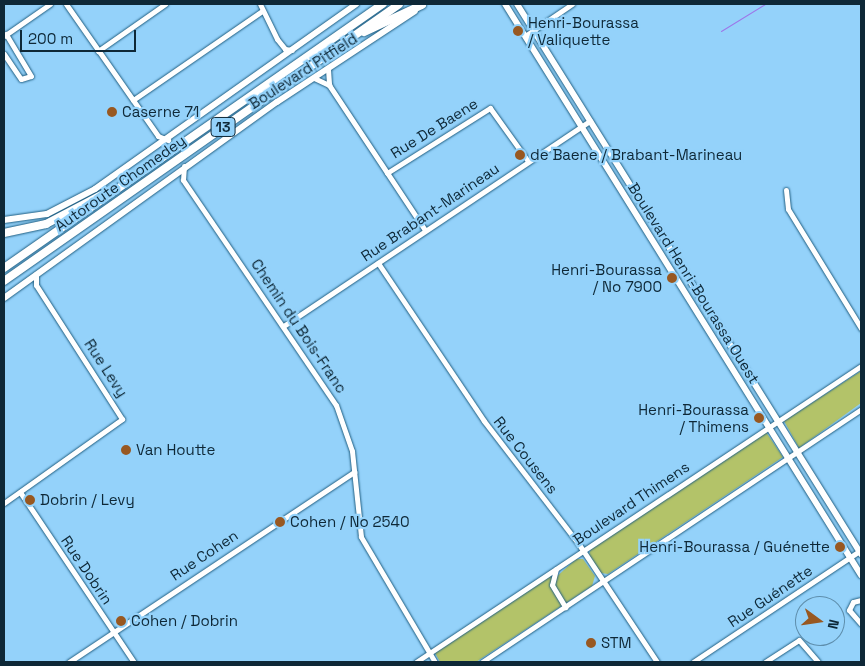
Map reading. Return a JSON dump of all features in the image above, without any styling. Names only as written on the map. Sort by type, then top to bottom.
[{"type":"highway","points":[[364,17],[378,4]]},
{"type":"highway","name":"Autoroute Chomedey","points":[[4,268],[383,4]]},
{"type":"highway","name":"Autoroute Chomedey","points":[[4,281],[399,4]]},
{"type":"highway","points":[[351,38],[423,4]]},
{"type":"highway","points":[[4,233],[51,222],[129,181]]},
{"type":"highway","points":[[4,228],[26,229]]},
{"type":"main road","name":"Boulevard Pitfield","points":[[4,220],[36,217],[75,201],[156,149],[283,59],[356,4]]},
{"type":"main road","name":"Boulevard Pitfield","points":[[4,298],[184,166],[423,4]]},
{"type":"main road","name":"Boulevard Henri-Bourassa Ouest","points":[[505,4],[861,575]]},
{"type":"main road","name":"Boulevard Henri-Bourassa Ouest","points":[[517,4],[861,552]]},
{"type":"street","points":[[4,54],[21,79],[31,76],[5,35],[50,4]]},
{"type":"street","points":[[66,4],[158,136],[168,140]]},
{"type":"street","points":[[98,51],[165,4]]},
{"type":"street","points":[[260,4],[262,11],[285,49],[283,59]]},
{"type":"street","points":[[525,36],[572,4]]},
{"type":"street","points":[[133,100],[262,11]]},
{"type":"street","points":[[285,49],[294,50]]},
{"type":"street","points":[[328,69],[329,85],[425,230]]},
{"type":"street","points":[[313,78],[329,85]]},
{"type":"street","name":"Rue De Baene","points":[[387,173],[490,108],[528,161]]},
{"type":"street","name":"Rue Brabant-Marineau","points":[[284,325],[590,121]]},
{"type":"street","points":[[156,149],[158,136]]},
{"type":"street","points":[[171,176],[183,179],[184,166]]},
{"type":"street","name":"Chemin du Bois-Franc","points":[[183,179],[284,325],[336,405],[348,435],[362,540],[434,662]]},
{"type":"street","points":[[786,190],[788,209],[861,328]]},
{"type":"street","name":"Rue Cousens","points":[[378,263],[484,421],[582,550],[657,662]]},
{"type":"street","points":[[26,282],[36,285],[36,274]]},
{"type":"street","name":"Rue Levy","points":[[4,503],[122,418],[36,285]]},
{"type":"street","name":"Boulevard Thimens","points":[[416,662],[777,420],[861,366]]},
{"type":"street","points":[[482,662],[861,409]]},
{"type":"street","name":"Rue Cohen","points":[[69,662],[354,472]]},
{"type":"street","name":"Rue Dobrin","points":[[20,492],[134,662]]},
{"type":"street","name":"Rue Guénette","points":[[693,662],[850,557],[861,552]]},
{"type":"street","points":[[556,568],[552,585],[565,607]]},
{"type":"street","points":[[861,600],[852,602],[849,610],[861,624]]},
{"type":"street","points":[[765,662],[799,640],[818,662]]},
{"type":"green space","points":[[861,371],[861,403],[799,448],[784,421]]},
{"type":"green space","points":[[766,432],[783,457],[608,574],[601,573],[589,555],[591,548]]},
{"type":"green space","points":[[576,559],[583,559],[595,576],[592,586],[476,662],[440,662],[435,653],[550,576],[554,579]]},
{"type":"waterway","points":[[721,31],[765,4]]},
{"type":"place","name":"Henri-Bourassa / Valiquette","points":[[518,31]]},
{"type":"place","name":"Caserne 71","points":[[112,112]]},
{"type":"place","name":"de Baene / Brabant-Marineau","points":[[520,155]]},
{"type":"place","name":"Henri-Bourassa / No 7900","points":[[672,278]]},
{"type":"place","name":"Henri-Bourassa / Thimens","points":[[759,418]]},
{"type":"place","name":"Van Houtte","points":[[126,450]]},
{"type":"place","name":"Dobrin / Levy","points":[[30,500]]},
{"type":"place","name":"Cohen / No 2540","points":[[280,522]]},
{"type":"place","name":"Henri-Bourassa / Guénette","points":[[840,547]]},
{"type":"place","name":"Cohen / Dobrin","points":[[121,621]]},
{"type":"place","name":"STM","points":[[591,643]]}]
